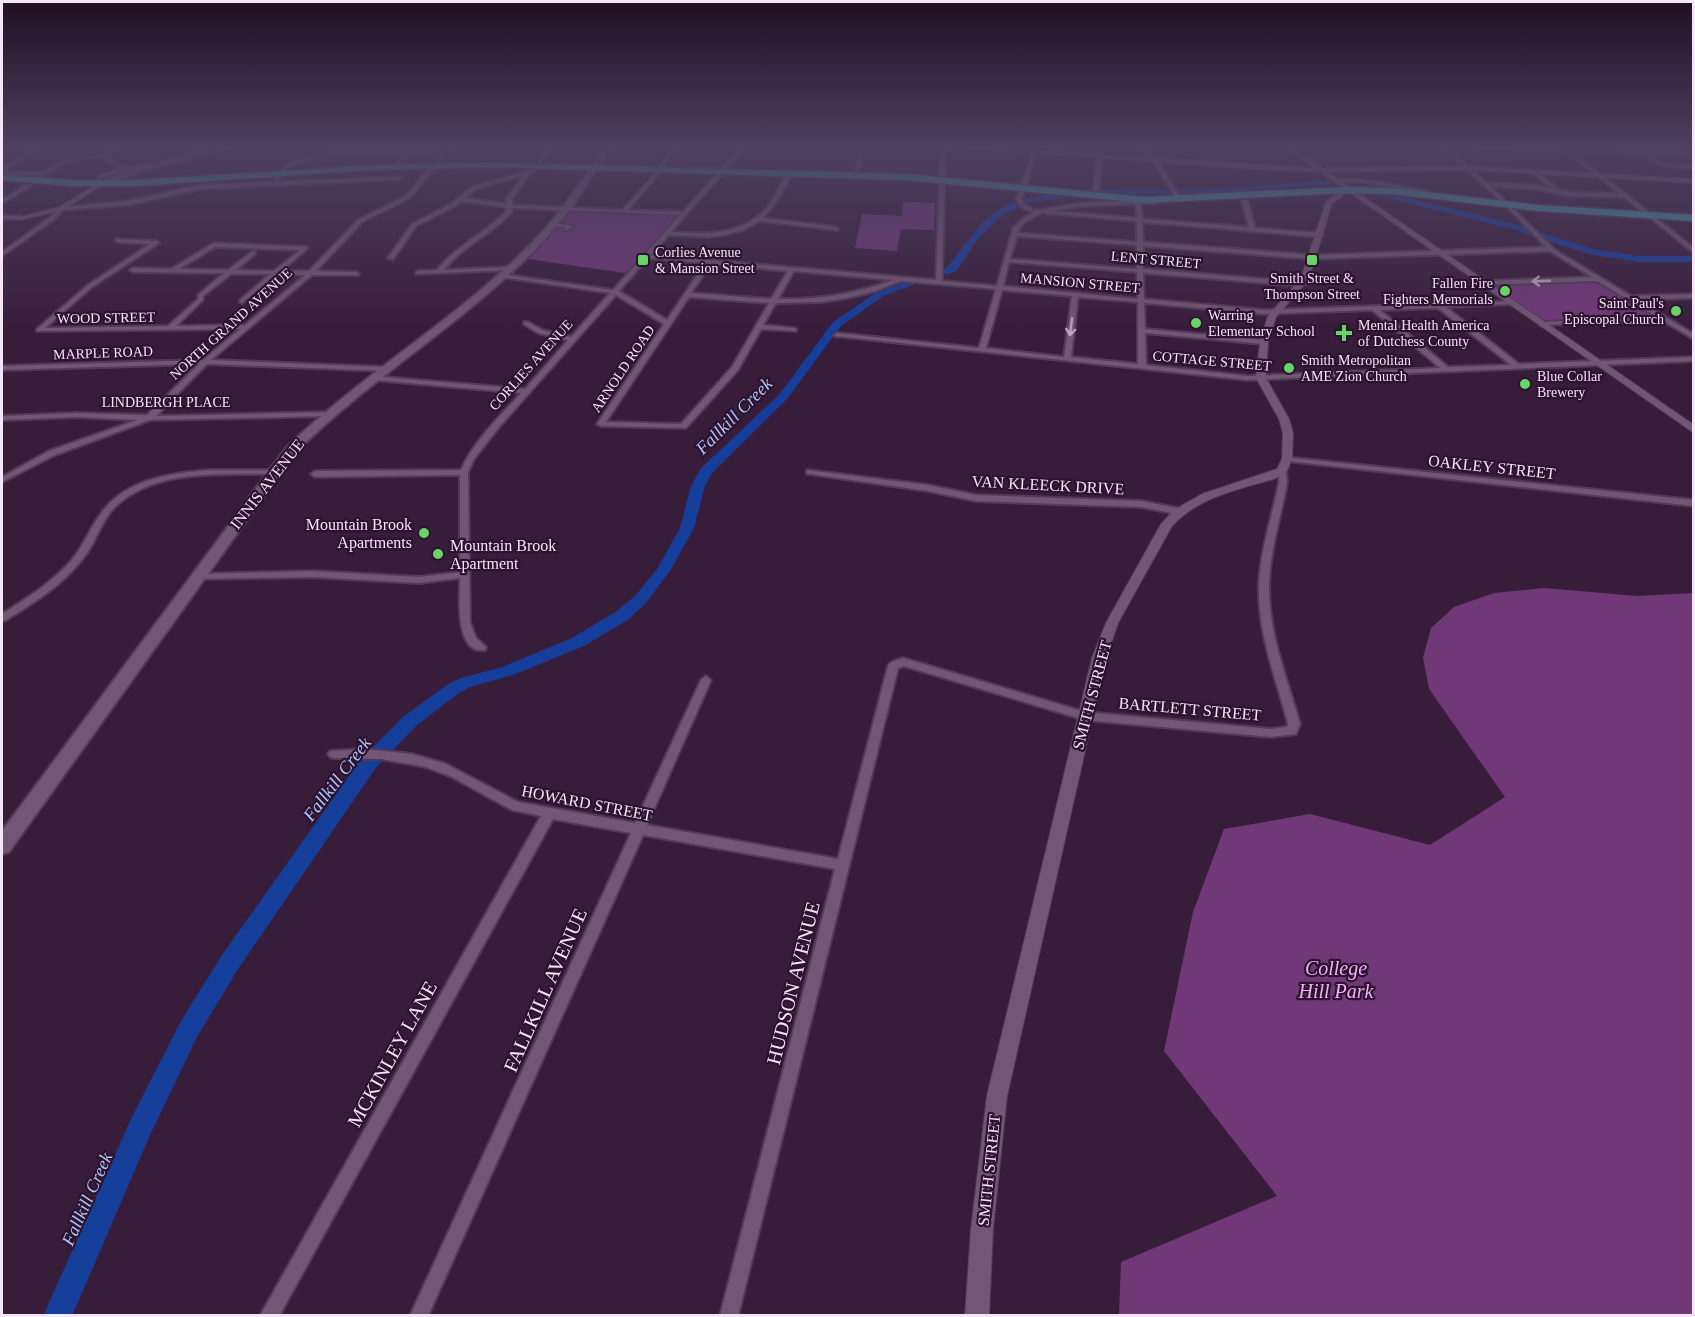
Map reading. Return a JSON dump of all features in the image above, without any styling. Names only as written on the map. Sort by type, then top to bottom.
[{"type":"highway","points":[[1542,207],[1694,218]]},
{"type":"main road","name":"INNIS AVENUE","points":[[3,842],[274,472],[308,433],[506,272],[567,209]]},
{"type":"street","points":[[2,218],[20,218],[78,207]]},
{"type":"street","name":"NORTH GRAND AVENUE","points":[[3,478],[52,453],[149,418],[205,362],[307,275],[360,221],[387,207]]},
{"type":"street","points":[[391,258],[414,225],[445,207]]},
{"type":"street","points":[[439,272],[462,246],[501,221],[509,212],[508,207]]},
{"type":"street","points":[[520,207],[683,214]]},
{"type":"street","points":[[625,211],[628,207]]},
{"type":"street","name":"CORLIES AVENUE","points":[[464,472],[470,459],[497,424],[689,207]]},
{"type":"street","points":[[666,233],[720,234],[738,230],[759,219],[771,207]]},
{"type":"street","points":[[939,282],[941,207]]},
{"type":"street","points":[[1030,207],[1039,212],[1320,235]]},
{"type":"street","points":[[982,350],[1019,223],[1039,212],[1058,207]]},
{"type":"street","points":[[1139,207],[1142,367]]},
{"type":"street","points":[[1247,207],[1252,228]]},
{"type":"street","points":[[1177,511],[1194,501],[1282,471],[1287,459],[1286,423],[1261,378],[1264,342],[1272,316],[1302,284],[1329,207]]},
{"type":"street","points":[[1375,207],[1694,430]]},
{"type":"street","points":[[1510,207],[1551,249],[1694,337]]},
{"type":"street","points":[[1639,207],[1694,251]]},
{"type":"street","points":[[2,254],[61,209]]},
{"type":"street","points":[[759,219],[835,230]]},
{"type":"street","points":[[552,225],[570,226],[567,229]]},
{"type":"street","points":[[1014,234],[1313,257],[1551,249]]},
{"type":"street","name":"WOOD STREET","points":[[118,240],[156,243],[104,276],[39,330],[244,327]]},
{"type":"street","points":[[172,271],[211,246],[304,247],[302,252],[242,301]]},
{"type":"street","points":[[253,246],[249,252],[253,253]]},
{"type":"street","points":[[170,328],[201,298],[200,296],[227,273],[253,253],[272,246]]},
{"type":"street","name":"MANSION STREET","points":[[647,256],[1276,312],[1512,303]]},
{"type":"street","name":"LENT STREET","points":[[1007,260],[1302,284]]},
{"type":"street","points":[[668,324],[709,262]]},
{"type":"street","points":[[123,265],[136,266],[128,272]]},
{"type":"street","points":[[792,269],[759,327],[794,330]]},
{"type":"street","points":[[104,276],[128,272],[172,271],[356,274]]},
{"type":"street","name":"ARNOLD ROAD","points":[[418,273],[506,272],[615,292],[668,324],[601,424],[683,426],[732,373],[759,327]]},
{"type":"street","points":[[687,295],[799,303],[857,296],[902,279]]},
{"type":"street","points":[[1484,284],[1597,279]]},
{"type":"street","points":[[1067,359],[1075,295]]},
{"type":"street","points":[[1629,298],[1694,296]]},
{"type":"street","points":[[1440,306],[1518,367]]},
{"type":"street","points":[[1375,309],[1447,370]]},
{"type":"street","points":[[1542,324],[1663,319]]},
{"type":"street","points":[[526,323],[540,332],[573,339]]},
{"type":"street","points":[[1142,331],[1264,342]]},
{"type":"street","name":"COTTAGE STREET","points":[[837,335],[1261,378],[1694,359]]},
{"type":"street","name":"MARPLE ROAD","points":[[2,368],[205,362],[380,373],[526,391]]},
{"type":"street","name":"LINDBERGH PLACE","points":[[2,418],[77,415],[149,418],[330,414]]},
{"type":"street","name":"OAKLEY STREET","points":[[1287,459],[1694,503]]},
{"type":"street","name":"BARTLETT STREET","points":[[897,663],[1085,716],[1271,733],[1292,731],[1294,724],[1280,676],[1264,585],[1283,483],[1282,471]]},
{"type":"street","points":[[2,618],[64,574],[84,551],[110,507],[140,487],[176,475],[274,472]]},
{"type":"street","points":[[315,474],[464,472],[467,632],[481,647]]},
{"type":"street","name":"VAN KLEECK DRIVE","points":[[810,472],[928,488],[976,498],[1141,504],[1177,511]]},
{"type":"street","name":"SMITH STREET","points":[[977,1316],[982,1229],[997,1096],[1085,716],[1105,639],[1177,511]]},
{"type":"street","points":[[197,577],[312,573],[418,580],[465,574]]},
{"type":"street","name":"HUDSON AVENUE","points":[[729,1316],[892,666],[897,663]]},
{"type":"street","name":"FALLKILL AVENUE","points":[[418,1316],[706,680]]},
{"type":"street","name":"HOWARD STREET","points":[[334,754],[369,753],[429,762],[455,773],[496,799],[516,807],[842,865]]},
{"type":"street","name":"MCKINLEY LANE","points":[[269,1316],[550,812]]},
{"type":"green space","points":[[903,207],[935,207],[934,230],[901,229],[897,251],[855,248],[862,214],[902,216]]},
{"type":"green space","points":[[567,209],[683,214],[631,274],[522,258]]},
{"type":"green space","points":[[1592,280],[1651,314],[1650,317],[1541,321],[1492,286]]},
{"type":"green space","name":"College Hill Park","points":[[1544,588],[1637,596],[1693,593],[1693,1315],[1119,1315],[1121,1262],[1277,1196],[1164,1051],[1193,912],[1224,829],[1310,814],[1430,845],[1505,797],[1429,689],[1423,658],[1431,628],[1454,607],[1494,593]]},
{"type":"waterway","name":"Fallkill Creek","points":[[947,272],[954,268],[974,238],[999,213],[1012,207]]},
{"type":"waterway","name":"Fallkill Creek","points":[[1437,207],[1515,227],[1592,252],[1639,259],[1694,259]]},
{"type":"waterway","name":"Fallkill Creek","points":[[57,1316],[141,1126],[189,1029],[230,962],[368,764],[410,721],[453,689],[464,683],[507,671],[578,642],[623,615],[641,599],[663,571],[687,528],[698,486],[706,471],[783,397],[837,324],[880,294],[913,283]]},
{"type":"place","name":"Corlies Avenue & Mansion Street","points":[[643,260]]},
{"type":"place","name":"Smith Street & Thompson Street","points":[[1312,260]]},
{"type":"place","name":"Fallen Fire Fighters Memorials","points":[[1505,291]]},
{"type":"place","name":"Saint Paul's Episcopal Church","points":[[1676,311]]},
{"type":"place","name":"Warring Elementary School","points":[[1196,323]]},
{"type":"place","name":"Mental Health America of Dutchess County","points":[[1344,333]]},
{"type":"place","name":"Smith Metropolitan AME Zion Church","points":[[1289,368]]},
{"type":"place","name":"Blue Collar Brewery","points":[[1525,384]]},
{"type":"place","name":"Mountain Brook Apartments","points":[[424,533]]},
{"type":"place","name":"Mountain Brook Apartment","points":[[438,554]]}]
